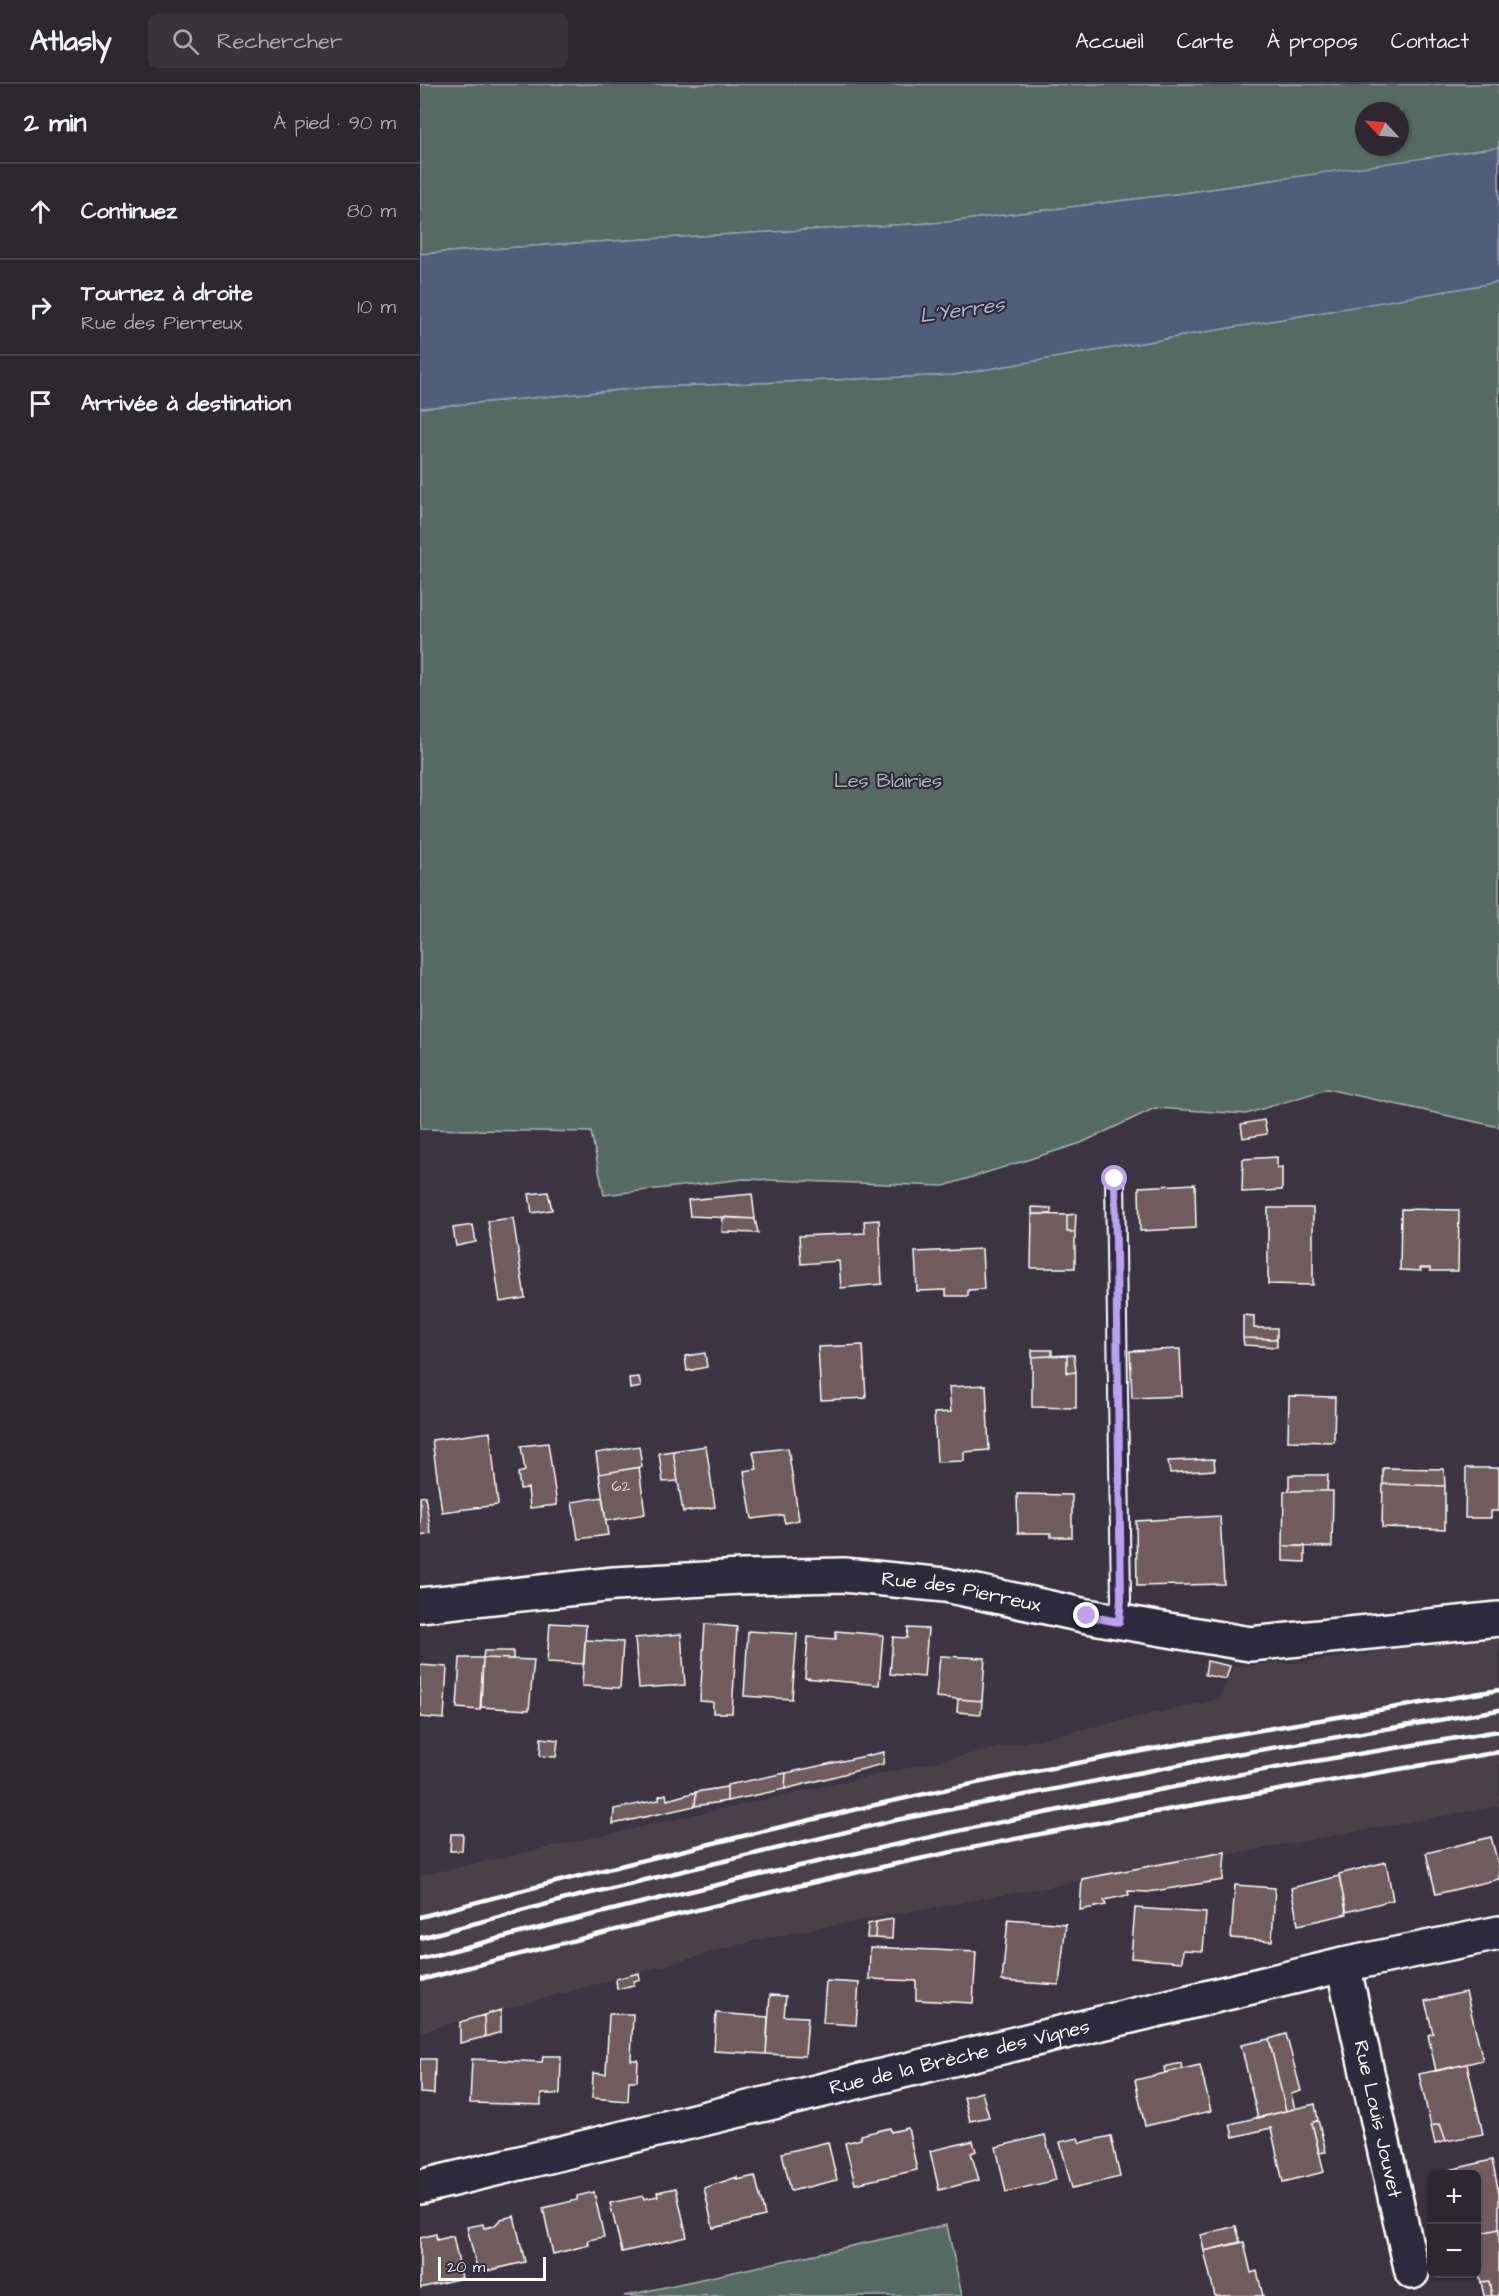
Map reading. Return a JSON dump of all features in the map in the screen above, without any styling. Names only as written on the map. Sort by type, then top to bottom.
[{"type":"street","name":"Rue des Pierreux","points":[[420,1605],[614,1584],[741,1576],[844,1575],[945,1585],[1119,1622],[1250,1644],[1499,1619]]},
{"type":"street","name":"Rue de la Brèche des Vignes","points":[[420,2187],[1343,1965],[1499,1933]]},
{"type":"street","name":"Rue Louis Jouvet","points":[[1343,1965],[1412,2272]]},
{"type":"lane","points":[[1115,1179],[1121,1600],[1119,1622]]},
{"type":"shaded area","points":[[1499,1636],[1499,1806],[769,1937],[420,2032],[420,1876],[1219,1699],[1234,1666],[1294,1663]]},
{"type":"green space","name":"Les Blairies","points":[[420,84],[1499,84],[1499,1127],[1327,1089],[1246,1114],[1155,1108],[1081,1143],[944,1186],[744,1179],[604,1195],[591,1132],[420,1129],[420,408],[652,387],[953,375],[1335,310],[1286,178],[948,222],[420,254]]},
{"type":"green space","points":[[947,2225],[962,2296],[624,2296]]},
{"type":"water","name":"L'Yerres","points":[[1499,147],[1499,282],[953,375],[652,387],[420,408],[420,254],[948,222],[1184,193]]},
{"type":"building","points":[[1264,1120],[1267,1134],[1243,1138],[1241,1124]]},
{"type":"building","points":[[1277,1157],[1277,1168],[1282,1167],[1282,1190],[1242,1192],[1243,1159]]},
{"type":"building","points":[[1195,1184],[1196,1228],[1140,1231],[1139,1187]]},
{"type":"building","points":[[548,1192],[552,1210],[532,1213],[529,1194]]},
{"type":"building","points":[[752,1194],[755,1219],[690,1216],[688,1200]]},
{"type":"building","points":[[1032,1207],[1051,1208],[1051,1214],[1032,1214]]},
{"type":"building","points":[[1268,1208],[1313,1208],[1313,1285],[1268,1284]]},
{"type":"building","points":[[1401,1209],[1459,1210],[1458,1271],[1430,1271],[1430,1268],[1420,1268],[1421,1271],[1400,1270]]},
{"type":"building","points":[[1032,1214],[1067,1215],[1067,1232],[1075,1232],[1075,1268],[1031,1268]]},
{"type":"building","points":[[1076,1214],[1075,1232],[1067,1232],[1067,1215]]},
{"type":"building","points":[[723,1217],[755,1219],[758,1233],[722,1232]]},
{"type":"building","points":[[513,1218],[525,1298],[500,1302],[488,1221]]},
{"type":"building","points":[[879,1220],[882,1284],[841,1288],[839,1261],[801,1264],[799,1236],[865,1233],[864,1221]]},
{"type":"building","points":[[473,1225],[476,1242],[456,1246],[453,1228]]},
{"type":"building","points":[[982,1249],[984,1289],[968,1290],[968,1296],[946,1296],[946,1290],[917,1291],[915,1252]]},
{"type":"building","points":[[1243,1315],[1254,1316],[1254,1328],[1277,1328],[1277,1339],[1243,1338]]},
{"type":"building","points":[[1243,1338],[1277,1339],[1277,1347],[1244,1345]]},
{"type":"building","points":[[863,1345],[866,1398],[821,1400],[818,1347]]},
{"type":"building","points":[[1180,1349],[1182,1396],[1132,1398],[1130,1351]]},
{"type":"building","points":[[1032,1350],[1052,1350],[1052,1356],[1032,1357]]},
{"type":"building","points":[[705,1353],[707,1367],[687,1371],[685,1356]]},
{"type":"building","points":[[1067,1355],[1074,1355],[1076,1372],[1067,1373]]},
{"type":"building","points":[[1067,1355],[1067,1373],[1076,1372],[1076,1408],[1032,1407],[1032,1357]]},
{"type":"building","points":[[639,1377],[641,1387],[630,1389],[629,1378]]},
{"type":"building","points":[[986,1385],[989,1450],[964,1452],[964,1461],[937,1462],[934,1413],[951,1412],[949,1387]]},
{"type":"building","points":[[1289,1396],[1335,1397],[1334,1442],[1288,1441]]},
{"type":"building","points":[[490,1432],[498,1505],[442,1512],[432,1440]]},
{"type":"building","points":[[548,1443],[557,1505],[530,1508],[528,1488],[520,1489],[518,1473],[525,1471],[521,1446]]},
{"type":"building","points":[[639,1446],[642,1467],[599,1474],[596,1453]]},
{"type":"building","points":[[706,1446],[715,1507],[683,1512],[673,1451]]},
{"type":"building","points":[[788,1448],[799,1520],[785,1523],[783,1515],[752,1519],[744,1471],[757,1469],[753,1452]]},
{"type":"building","points":[[673,1451],[678,1481],[663,1482],[659,1453]]},
{"type":"building","points":[[1214,1459],[1215,1470],[1170,1473],[1168,1461]]},
{"type":"building","points":[[639,1467],[645,1514],[606,1521],[599,1474]]},
{"type":"building","points":[[1383,1468],[1444,1469],[1445,1486],[1383,1484]]},
{"type":"building","points":[[1466,1468],[1499,1468],[1499,1511],[1491,1511],[1491,1518],[1465,1518]]},
{"type":"building","points":[[1289,1475],[1328,1475],[1327,1491],[1289,1491]]},
{"type":"building","points":[[1383,1484],[1445,1486],[1445,1529],[1382,1527]]},
{"type":"building","points":[[1284,1491],[1333,1491],[1332,1547],[1283,1546]]},
{"type":"building","points":[[1017,1494],[1072,1495],[1072,1537],[1051,1537],[1051,1533],[1018,1533]]},
{"type":"building","points":[[425,1496],[431,1534],[420,1536],[420,1497]]},
{"type":"building","points":[[602,1497],[608,1535],[578,1539],[572,1502]]},
{"type":"building","points":[[1220,1516],[1224,1584],[1137,1586],[1136,1521]]},
{"type":"building","points":[[1283,1546],[1305,1546],[1305,1562],[1283,1561]]},
{"type":"building","points":[[550,1623],[586,1625],[584,1664],[547,1662]]},
{"type":"building","points":[[705,1624],[737,1627],[732,1713],[713,1713],[713,1702],[700,1701]]},
{"type":"building","points":[[908,1628],[928,1629],[924,1677],[890,1674],[893,1637],[907,1638]]},
{"type":"building","points":[[748,1631],[797,1634],[792,1699],[744,1696]]},
{"type":"building","points":[[836,1631],[883,1635],[879,1685],[805,1678],[808,1637],[836,1639]]},
{"type":"building","points":[[681,1634],[685,1685],[639,1688],[635,1638]]},
{"type":"building","points":[[585,1640],[623,1642],[620,1688],[582,1686]]},
{"type":"building","points":[[484,1651],[513,1651],[513,1659],[483,1658]]},
{"type":"building","points":[[940,1656],[985,1658],[982,1701],[936,1697]]},
{"type":"building","points":[[460,1658],[483,1658],[480,1710],[457,1708]]},
{"type":"building","points":[[483,1658],[534,1660],[529,1710],[481,1707]]},
{"type":"building","points":[[1207,1661],[1230,1666],[1226,1679],[1205,1675]]},
{"type":"building","points":[[420,1665],[447,1667],[444,1719],[420,1717]]},
{"type":"building","points":[[958,1699],[982,1701],[981,1714],[957,1712]]},
{"type":"building","points":[[541,1738],[558,1740],[556,1757],[540,1756]]},
{"type":"building","points":[[884,1752],[883,1764],[785,1789],[786,1773]]},
{"type":"building","points":[[786,1773],[785,1789],[727,1801],[727,1785]]},
{"type":"building","points":[[727,1787],[727,1801],[695,1806],[696,1792]]},
{"type":"building","points":[[696,1792],[695,1806],[613,1824],[614,1809],[659,1800],[659,1796],[666,1794],[667,1800]]},
{"type":"building","points":[[451,1834],[463,1834],[462,1851],[450,1851]]},
{"type":"building","points":[[1491,1837],[1499,1868],[1499,1879],[1436,1894],[1426,1853]]},
{"type":"building","points":[[1225,1852],[1223,1880],[1148,1892],[1128,1891],[1129,1895],[1104,1900],[1106,1905],[1080,1910],[1082,1879]]},
{"type":"building","points":[[1386,1862],[1393,1900],[1346,1912],[1339,1874]]},
{"type":"building","points":[[1339,1876],[1347,1914],[1298,1925],[1291,1888]]},
{"type":"building","points":[[1235,1885],[1275,1888],[1272,1941],[1231,1938]]},
{"type":"building","points":[[1135,1908],[1206,1913],[1203,1951],[1183,1950],[1182,1962],[1131,1958]]},
{"type":"building","points":[[893,1919],[892,1939],[875,1938],[876,1922]]},
{"type":"building","points":[[1008,1919],[1066,1924],[1059,1985],[1002,1981]]},
{"type":"building","points":[[876,1922],[875,1938],[867,1938],[868,1924]]},
{"type":"building","points":[[870,1947],[976,1952],[973,2003],[916,2000],[916,1981],[869,1979]]},
{"type":"building","points":[[639,1973],[640,1979],[634,1981],[634,1985],[617,1989],[616,1979]]},
{"type":"building","points":[[826,1981],[859,1983],[856,2025],[823,2023]]},
{"type":"building","points":[[1466,1992],[1483,2060],[1436,2071],[1428,2035],[1433,2033],[1425,2001]]},
{"type":"building","points":[[770,1995],[786,1996],[784,2016],[808,2017],[805,2056],[766,2054]]},
{"type":"building","points":[[501,2010],[501,2032],[485,2037],[484,2015]]},
{"type":"building","points":[[716,2013],[768,2017],[766,2054],[714,2051]]},
{"type":"building","points":[[609,2014],[633,2014],[631,2060],[638,2060],[637,2081],[629,2081],[628,2101],[592,2098],[593,2073],[606,2074]]},
{"type":"building","points":[[484,2015],[485,2037],[460,2043],[460,2022]]},
{"type":"building","points":[[1286,2034],[1301,2091],[1291,2094],[1295,2109],[1286,2111],[1269,2039]]},
{"type":"building","points":[[1269,2039],[1286,2111],[1258,2118],[1241,2045]]},
{"type":"building","points":[[543,2056],[561,2056],[560,2094],[541,2094],[541,2105],[470,2103],[472,2059],[542,2062]]},
{"type":"building","points":[[420,2059],[435,2059],[434,2094],[420,2093]]},
{"type":"building","points":[[1181,2063],[1182,2069],[1165,2073],[1164,2067]]},
{"type":"building","points":[[1467,2064],[1483,2134],[1446,2141],[1440,2124],[1431,2126],[1419,2074]]},
{"type":"building","points":[[1200,2065],[1211,2111],[1145,2126],[1135,2080]]},
{"type":"building","points":[[982,2092],[989,2117],[970,2121],[964,2097]]},
{"type":"building","points":[[1315,2104],[1318,2120],[1312,2123],[1324,2172],[1283,2182],[1271,2128],[1233,2137],[1230,2124]]},
{"type":"building","points":[[1318,2120],[1326,2152],[1319,2153],[1312,2123]]},
{"type":"building","points":[[1440,2124],[1446,2141],[1435,2144],[1431,2126]]},
{"type":"building","points":[[890,2128],[891,2132],[908,2128],[917,2170],[855,2184],[845,2143],[861,2139],[860,2135]]},
{"type":"building","points":[[1045,2135],[1056,2180],[1006,2192],[996,2147]]},
{"type":"building","points":[[1111,2136],[1120,2177],[1072,2188],[1060,2142],[1078,2138],[1080,2143]]},
{"type":"building","points":[[973,2141],[976,2151],[971,2153],[979,2180],[939,2190],[930,2151]]},
{"type":"building","points":[[828,2142],[837,2180],[791,2191],[782,2153]]},
{"type":"building","points":[[1492,2160],[1499,2193],[1499,2229],[1481,2233],[1481,2170],[1449,2170]]},
{"type":"building","points":[[755,2176],[765,2216],[713,2228],[704,2188],[737,2177],[737,2180]]},
{"type":"building","points":[[676,2188],[687,2237],[622,2252],[610,2203],[643,2196],[644,2199],[658,2196],[657,2192]]},
{"type":"building","points":[[594,2192],[604,2237],[588,2240],[589,2245],[553,2254],[543,2208],[577,2200],[577,2196]]},
{"type":"building","points":[[514,2216],[525,2262],[478,2273],[467,2227],[483,2224],[484,2228],[494,2226],[501,2219]]},
{"type":"building","points":[[1236,2226],[1240,2242],[1204,2251],[1201,2235]]},
{"type":"building","points":[[1499,2229],[1499,2296],[1492,2296],[1489,2281],[1481,2282],[1481,2233]]},
{"type":"building","points":[[436,2234],[437,2240],[453,2236],[462,2278],[420,2288],[420,2238]]},
{"type":"building","points":[[1244,2242],[1251,2273],[1257,2271],[1263,2296],[1215,2296],[1204,2251]]},
{"type":"building","points":[[1489,2281],[1492,2296],[1484,2296],[1481,2282]]},
{"type":"railway","points":[[420,1917],[712,1843],[1040,1770],[1499,1690]]},
{"type":"railway","points":[[420,1938],[566,1899],[896,1820],[1230,1755],[1499,1710]]},
{"type":"railway","points":[[420,1959],[622,1908],[926,1838],[1231,1776],[1499,1731]]},
{"type":"railway","points":[[420,1980],[601,1933],[844,1875],[979,1846],[1201,1804],[1499,1752]]},
{"type":"route","points":[[1087,1616],[1119,1622],[1121,1600],[1115,1179]]}]
